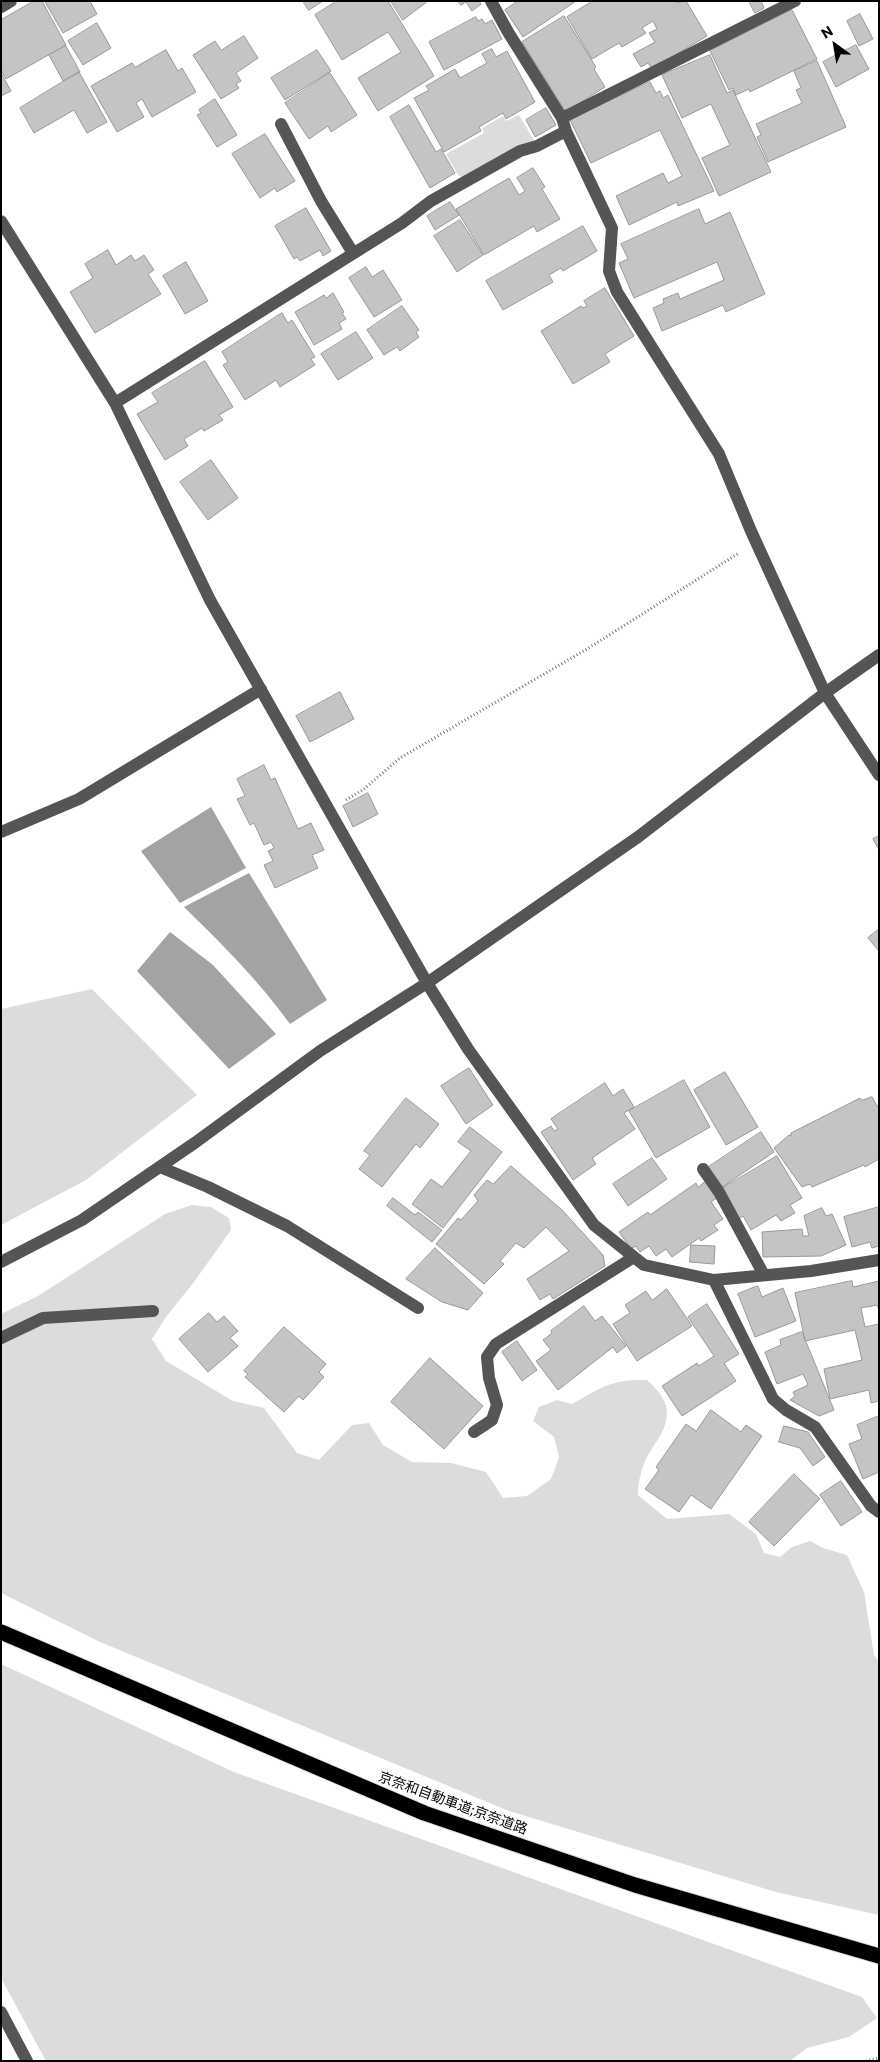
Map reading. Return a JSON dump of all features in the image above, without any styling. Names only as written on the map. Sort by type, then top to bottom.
[{"type":"highway","name":"京奈和自動車道;京奈道路","points":[[1,1632],[424,1813],[635,1885],[879,1956]]},
{"type":"street","points":[[1,7],[11,1]]},
{"type":"street","points":[[491,1],[564,124],[612,228],[610,271],[616,292],[719,454],[756,542],[825,693],[879,775]]},
{"type":"street","points":[[115,403],[402,223],[431,201],[520,151],[537,146],[564,124],[795,1]]},
{"type":"street","points":[[281,124],[321,201],[353,253]]},
{"type":"street","points":[[1,221],[115,403],[210,600],[427,983],[468,1049],[594,1225],[644,1265],[714,1280],[811,1271],[879,1260]]},
{"type":"street","points":[[1,1262],[82,1220],[320,1051],[427,983],[638,838],[825,693],[879,655]]},
{"type":"street","points":[[1,832],[79,799],[261,689]]},
{"type":"street","points":[[160,1166],[287,1226],[418,1308]]},
{"type":"street","points":[[703,1169],[719,1192],[764,1275]]},
{"type":"street","points":[[474,1432],[492,1420],[497,1405],[489,1378],[487,1357],[496,1344],[634,1257]]},
{"type":"street","points":[[714,1280],[773,1399],[786,1410],[815,1427],[871,1506],[879,1512]]},
{"type":"street","points":[[1,1338],[44,1318],[153,1311]]},
{"type":"street","points":[[1,2012],[28,2061]]},
{"type":"path","points":[[329,810],[364,789],[400,758],[587,649],[756,542]]},
{"type":"path","points":[[866,2061],[879,2058]]},
{"type":"shaded area","points":[[519,115],[534,140],[463,178],[458,175],[446,154],[484,133],[482,128],[503,116],[506,121]]},
{"type":"shaded area","points":[[211,807],[246,868],[180,903],[141,851]]},
{"type":"shaded area","points":[[249,873],[327,1000],[290,1024],[253,978],[184,907]]},
{"type":"shaded area","points":[[170,932],[213,965],[276,1034],[229,1069],[137,971]]},
{"type":"shaded area","points":[[92,989],[197,1095],[86,1180],[1,1225],[1,1009]]},
{"type":"shaded area","points":[[192,1205],[211,1207],[229,1218],[231,1230],[166,1317],[152,1339],[166,1361],[233,1401],[264,1408],[297,1453],[319,1460],[352,1425],[369,1423],[383,1445],[412,1462],[451,1463],[486,1472],[503,1498],[527,1496],[551,1479],[559,1457],[554,1437],[533,1421],[539,1407],[557,1400],[572,1404],[608,1385],[625,1381],[647,1380],[661,1395],[666,1405],[667,1414],[664,1429],[643,1466],[639,1480],[638,1495],[667,1519],[729,1514],[756,1534],[764,1553],[780,1557],[792,1547],[810,1541],[823,1548],[847,1555],[864,1592],[874,1655],[879,1661],[879,1915],[776,1892],[509,1811],[100,1642],[1,1593],[1,1314],[38,1296],[165,1214]]},
{"type":"shaded area","points":[[1,1664],[234,1772],[862,1997],[877,2018],[849,2037],[807,2048],[790,2061],[46,2061],[1,1978]]},
{"type":"building","points":[[34,1],[42,1],[66,45],[6,79],[1,70],[1,20]]},
{"type":"building","points":[[90,1],[97,14],[63,33],[45,2]]},
{"type":"building","points":[[303,1],[323,1],[309,10]]},
{"type":"building","points":[[337,1],[388,1],[434,76],[378,111],[358,78],[401,52],[388,32],[342,60],[315,15]]},
{"type":"building","points":[[391,1],[428,1],[403,20]]},
{"type":"building","points":[[458,1],[479,1],[481,4],[472,11],[466,2],[461,5]]},
{"type":"building","points":[[518,1],[576,1],[523,37],[505,10]]},
{"type":"building","points":[[593,1],[675,1],[676,3],[686,1],[707,36],[652,69],[648,63],[641,67],[633,54],[655,42],[649,33],[657,29],[653,21],[642,28],[646,33],[622,47],[619,43],[592,59],[567,17]]},
{"type":"building","points":[[749,1],[761,1],[764,8],[755,13]]},
{"type":"building","points":[[792,10],[817,59],[750,92],[749,89],[736,95],[733,88],[729,90],[710,51]]},
{"type":"building","points":[[860,14],[873,39],[859,46],[847,21]]},
{"type":"building","points":[[564,16],[596,67],[594,69],[605,87],[566,112],[522,42]]},
{"type":"building","points":[[476,17],[478,21],[482,19],[485,24],[492,20],[502,39],[444,70],[429,42]]},
{"type":"building","points":[[97,23],[111,48],[83,65],[68,41]]},
{"type":"building","points":[[244,36],[258,58],[236,73],[241,81],[236,84],[239,88],[221,99],[193,55],[215,41],[221,50]]},
{"type":"building","points":[[856,45],[869,69],[836,87],[823,62]]},
{"type":"building","points":[[66,46],[80,72],[63,81],[49,55]]},
{"type":"building","points":[[492,49],[496,57],[507,51],[535,102],[506,119],[503,113],[479,127],[481,131],[444,152],[414,98],[429,90],[426,86],[455,69],[460,78],[487,63],[482,54]]},
{"type":"building","points":[[166,50],[178,71],[182,68],[196,92],[152,117],[142,99],[136,103],[144,117],[117,132],[91,86],[132,63],[135,67]]},
{"type":"building","points":[[317,50],[331,71],[285,100],[271,78]]},
{"type":"building","points":[[710,55],[727,93],[733,90],[771,172],[719,196],[702,158],[730,145],[711,104],[682,118],[662,75]]},
{"type":"building","points":[[817,61],[846,127],[768,162],[757,137],[761,135],[756,124],[802,103],[796,90],[801,88],[794,71]]},
{"type":"building","points":[[79,72],[107,122],[87,133],[74,110],[34,133],[20,108]]},
{"type":"building","points":[[1,73],[11,91],[1,96]]},
{"type":"building","points":[[330,73],[357,115],[331,132],[328,126],[309,139],[285,103]]},
{"type":"building","points":[[650,82],[656,93],[660,91],[663,98],[668,95],[714,191],[678,206],[677,202],[629,225],[616,196],[663,173],[668,183],[682,176],[660,130],[591,163],[570,120]]},
{"type":"building","points":[[215,99],[237,135],[217,147],[197,115],[201,113],[199,110]]},
{"type":"building","points":[[409,105],[436,152],[441,149],[455,173],[430,188],[390,117]]},
{"type":"building","points":[[546,108],[556,125],[535,137],[526,120]]},
{"type":"building","points":[[265,134],[295,181],[277,192],[275,188],[260,198],[232,154]]},
{"type":"building","points":[[533,168],[545,187],[542,189],[560,219],[537,232],[534,226],[484,255],[456,209],[509,178],[519,195],[525,191],[517,178]]},
{"type":"building","points":[[450,202],[459,215],[435,230],[427,216]]},
{"type":"building","points":[[306,208],[331,251],[323,256],[320,250],[300,261],[297,257],[294,259],[275,226]]},
{"type":"building","points":[[699,209],[705,224],[730,212],[765,294],[726,312],[723,305],[662,331],[653,308],[664,303],[663,299],[678,293],[680,299],[724,280],[717,262],[634,298],[619,263],[628,259],[621,244]]},
{"type":"building","points":[[460,220],[483,255],[457,272],[434,236]]},
{"type":"building","points":[[583,226],[597,251],[563,271],[561,268],[549,275],[553,282],[503,310],[486,281]]},
{"type":"building","points":[[108,250],[116,265],[131,255],[135,261],[144,255],[154,270],[148,274],[161,294],[95,333],[70,292],[93,278],[85,264]]},
{"type":"building","points":[[186,262],[208,301],[185,314],[163,276]]},
{"type":"building","points":[[366,267],[372,277],[383,270],[402,300],[374,317],[349,278]]},
{"type":"building","points":[[605,288],[634,336],[605,354],[610,362],[573,384],[541,331],[581,306],[583,308],[587,306],[584,301]]},
{"type":"building","points":[[333,293],[346,319],[339,323],[342,329],[314,345],[295,312],[324,295],[326,298]]},
{"type":"building","points":[[402,306],[419,330],[416,332],[419,337],[400,351],[397,347],[384,355],[367,330]]},
{"type":"building","points":[[282,313],[288,323],[292,320],[315,357],[311,359],[315,365],[280,387],[276,380],[245,400],[223,365],[228,362],[222,352]]},
{"type":"building","points":[[356,332],[373,358],[338,380],[321,354]]},
{"type":"building","points":[[205,361],[233,407],[219,415],[223,420],[204,431],[202,428],[184,439],[188,446],[165,460],[137,414],[158,402],[152,393]]},
{"type":"building","points":[[211,460],[238,498],[208,520],[180,482]]},
{"type":"building","points":[[340,692],[354,719],[310,742],[296,716]]},
{"type":"building","points":[[264,765],[271,780],[275,778],[298,829],[311,823],[324,850],[312,855],[318,868],[275,888],[264,865],[273,861],[268,851],[274,848],[271,842],[264,845],[254,823],[250,825],[237,799],[245,796],[237,779]]},
{"type":"building","points":[[368,793],[378,814],[353,827],[343,806]]},
{"type":"building","points":[[879,836],[879,850],[873,839]]},
{"type":"building","points":[[879,929],[879,951],[868,938]]},
{"type":"building","points":[[469,1068],[493,1105],[466,1124],[441,1086]]},
{"type":"building","points":[[725,1072],[758,1127],[726,1145],[694,1090]]},
{"type":"building","points":[[684,1080],[710,1127],[656,1158],[629,1111]]},
{"type":"building","points":[[605,1083],[613,1096],[623,1089],[634,1107],[624,1113],[635,1129],[592,1158],[596,1164],[573,1180],[541,1132],[551,1126],[554,1131],[558,1129],[551,1119]]},
{"type":"building","points":[[872,1097],[877,1106],[879,1106],[879,1159],[865,1167],[864,1165],[812,1187],[810,1184],[802,1187],[774,1148],[789,1135],[791,1136],[791,1133],[860,1098],[862,1100]]},
{"type":"building","points":[[406,1098],[439,1124],[420,1148],[416,1144],[382,1187],[359,1169],[370,1155],[364,1151]]},
{"type":"building","points":[[470,1127],[502,1152],[443,1228],[412,1204],[431,1179],[442,1187],[471,1151],[458,1142]]},
{"type":"building","points":[[761,1132],[774,1152],[721,1188],[707,1168]]},
{"type":"building","points":[[777,1156],[802,1198],[790,1205],[795,1213],[781,1221],[776,1215],[751,1230],[743,1216],[739,1219],[721,1189]]},
{"type":"building","points":[[652,1158],[667,1179],[628,1206],[613,1184]]},
{"type":"building","points":[[511,1166],[562,1210],[603,1255],[605,1266],[553,1299],[550,1294],[540,1300],[527,1279],[569,1251],[546,1227],[524,1248],[516,1243],[500,1261],[504,1264],[484,1284],[436,1244],[458,1218],[461,1220],[478,1201],[474,1195],[487,1180],[493,1184]]},
{"type":"building","points":[[706,1181],[718,1197],[711,1202],[723,1219],[714,1225],[718,1230],[701,1241],[699,1238],[672,1257],[666,1249],[656,1256],[649,1246],[640,1252],[636,1246],[631,1249],[619,1232],[648,1212],[650,1215],[696,1183],[698,1187]]},
{"type":"building","points":[[393,1198],[415,1215],[418,1212],[442,1230],[432,1242],[387,1206]]},
{"type":"building","points":[[879,1207],[879,1246],[872,1248],[870,1242],[852,1247],[844,1217]]},
{"type":"building","points":[[822,1208],[826,1216],[832,1214],[846,1245],[821,1256],[763,1257],[762,1232],[802,1229],[803,1236],[809,1236],[804,1216]]},
{"type":"building","points":[[691,1245],[715,1246],[714,1264],[690,1262]]},
{"type":"building","points":[[435,1248],[483,1293],[468,1310],[442,1302],[406,1279]]},
{"type":"building","points":[[852,1281],[853,1287],[879,1281],[879,1310],[877,1305],[861,1308],[865,1327],[879,1324],[879,1401],[871,1403],[869,1390],[830,1399],[824,1369],[862,1360],[855,1330],[805,1341],[795,1293]]},
{"type":"building","points":[[758,1286],[762,1297],[783,1288],[796,1321],[755,1337],[738,1294]]},
{"type":"building","points":[[667,1289],[692,1326],[637,1361],[613,1324],[630,1313],[625,1305],[646,1291],[652,1300]]},
{"type":"building","points":[[707,1304],[739,1354],[724,1363],[736,1381],[682,1416],[662,1386],[697,1363],[699,1366],[714,1356],[688,1317]]},
{"type":"building","points":[[584,1306],[595,1321],[602,1316],[626,1346],[617,1353],[613,1347],[558,1390],[536,1361],[551,1350],[543,1340],[552,1333],[551,1331]]},
{"type":"building","points":[[209,1313],[217,1322],[224,1316],[238,1331],[230,1338],[238,1346],[208,1372],[179,1339]]},
{"type":"building","points":[[284,1327],[326,1364],[319,1372],[324,1377],[303,1400],[299,1396],[284,1412],[245,1377],[248,1374],[244,1371]]},
{"type":"building","points":[[802,1332],[834,1410],[819,1416],[790,1400],[795,1396],[793,1392],[808,1385],[803,1374],[777,1384],[765,1352],[781,1345],[780,1340]]},
{"type":"building","points":[[517,1341],[537,1370],[522,1381],[502,1352]]},
{"type":"building","points":[[430,1358],[483,1406],[444,1449],[391,1402]]},
{"type":"building","points":[[711,1410],[741,1432],[746,1425],[762,1436],[711,1509],[691,1495],[679,1512],[645,1489],[659,1470],[656,1467],[686,1424],[696,1431]]},
{"type":"building","points":[[879,1416],[879,1472],[863,1479],[849,1444],[862,1439],[857,1425]]},
{"type":"building","points":[[784,1426],[808,1432],[825,1457],[813,1466],[800,1448],[779,1442]]},
{"type":"building","points":[[794,1474],[820,1499],[774,1546],[749,1522]]},
{"type":"building","points":[[841,1481],[862,1512],[841,1526],[820,1495]]}]
